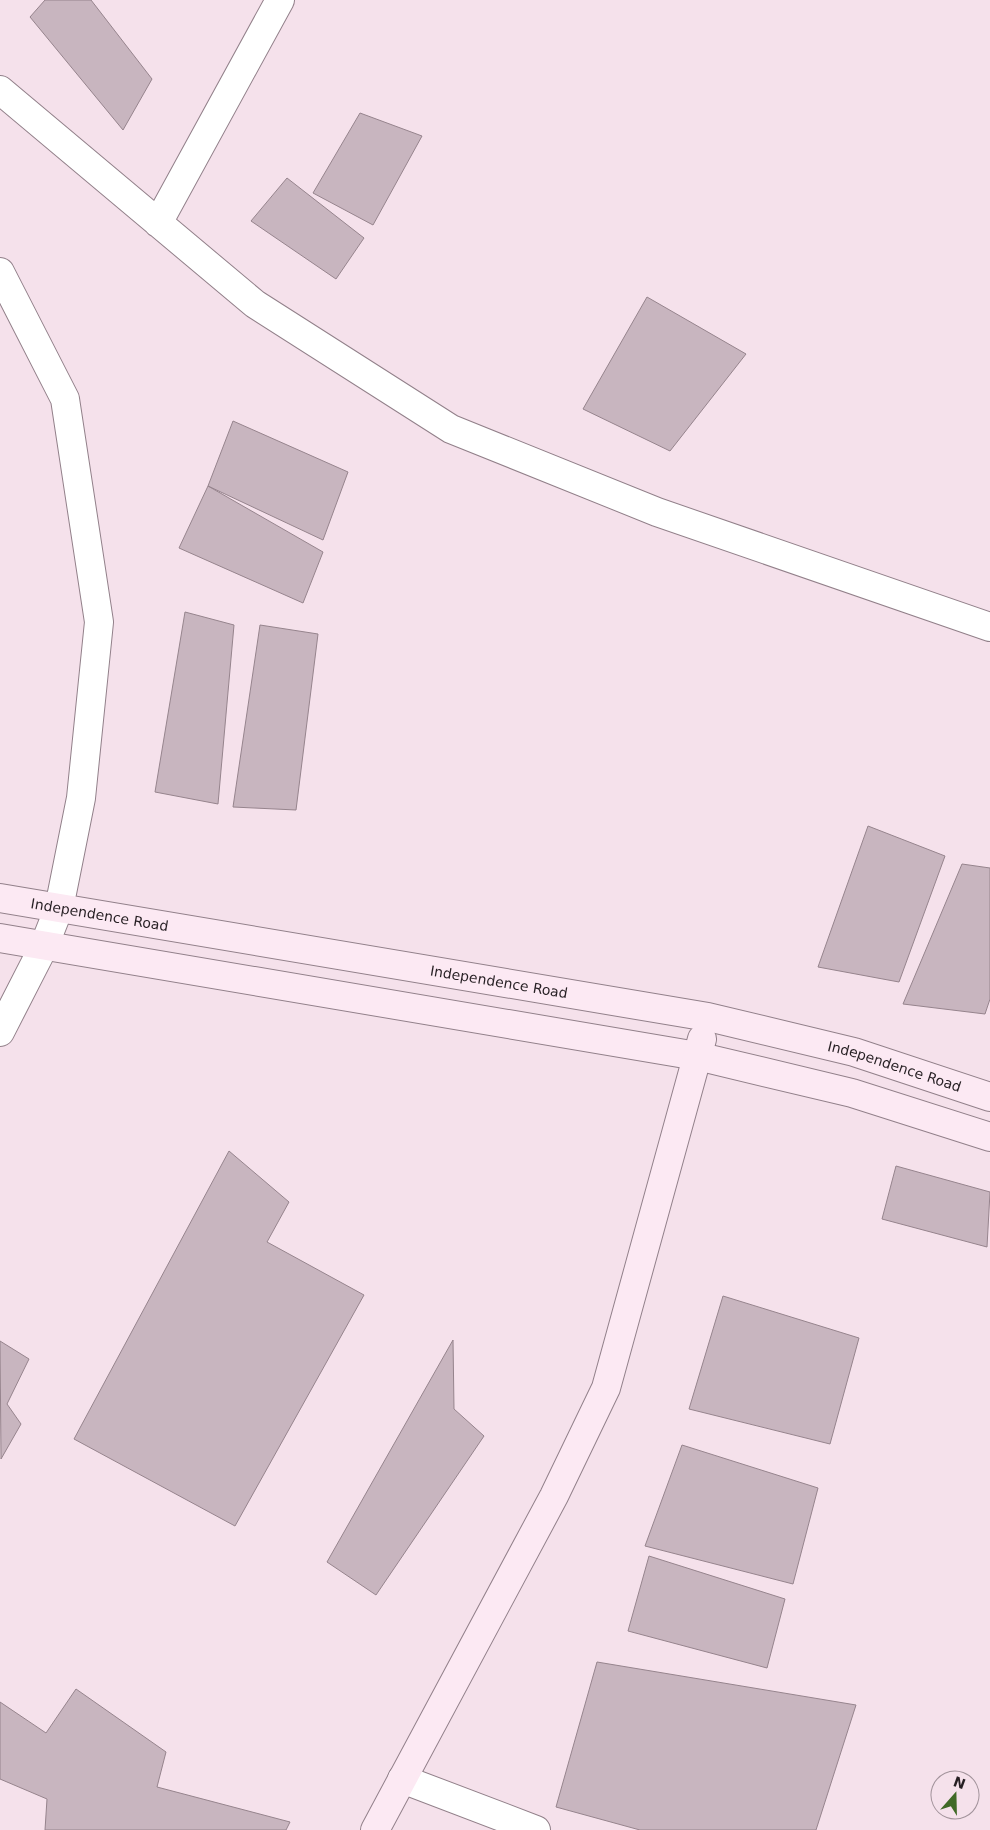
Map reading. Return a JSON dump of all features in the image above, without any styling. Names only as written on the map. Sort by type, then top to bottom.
[{"type":"main road","name":"Independence Road","points":[[0,898],[708,1017],[854,1052],[990,1097]]},
{"type":"main road","points":[[0,938],[697,1056],[852,1092],[990,1137]]},
{"type":"main road","points":[[375,1830],[554,1496],[606,1388],[708,1017]]},
{"type":"street","points":[[158,223],[280,0]]},
{"type":"street","points":[[0,90],[255,304],[451,429],[657,512],[990,627]]},
{"type":"street","points":[[0,272],[66,399],[99,622],[81,798],[58,908],[44,946],[0,1032]]},
{"type":"street","points":[[402,1779],[536,1830]]},
{"type":"building","points":[[45,0],[91,0],[152,79],[123,130],[30,17]]},
{"type":"building","points":[[360,113],[422,136],[373,225],[313,193]]},
{"type":"building","points":[[287,178],[364,238],[336,279],[251,221]]},
{"type":"building","points":[[647,297],[746,354],[670,451],[583,409]]},
{"type":"building","points":[[233,421],[348,472],[323,540],[208,486]]},
{"type":"building","points":[[208,486],[323,552],[303,603],[179,548]]},
{"type":"building","points":[[185,612],[234,625],[218,804],[155,792]]},
{"type":"building","points":[[260,625],[318,634],[296,810],[233,807]]},
{"type":"building","points":[[868,826],[945,856],[899,982],[818,967]]},
{"type":"building","points":[[962,864],[990,868],[990,999],[985,1014],[903,1004]]},
{"type":"building","points":[[229,1151],[289,1202],[267,1242],[364,1295],[235,1526],[74,1439]]},
{"type":"building","points":[[896,1166],[990,1192],[987,1247],[882,1219]]},
{"type":"building","points":[[723,1296],[859,1338],[830,1444],[689,1409]]},
{"type":"building","points":[[453,1340],[454,1409],[484,1436],[376,1595],[327,1562]]},
{"type":"building","points":[[0,1341],[29,1359],[7,1404],[21,1424],[1,1459]]},
{"type":"building","points":[[682,1445],[818,1488],[793,1584],[645,1546]]},
{"type":"building","points":[[649,1556],[785,1599],[767,1668],[628,1631]]},
{"type":"building","points":[[597,1662],[856,1705],[816,1830],[640,1830],[556,1807]]},
{"type":"building","points":[[76,1689],[166,1752],[157,1787],[290,1822],[286,1830],[45,1830],[47,1799],[0,1779],[0,1702],[46,1733]]}]
